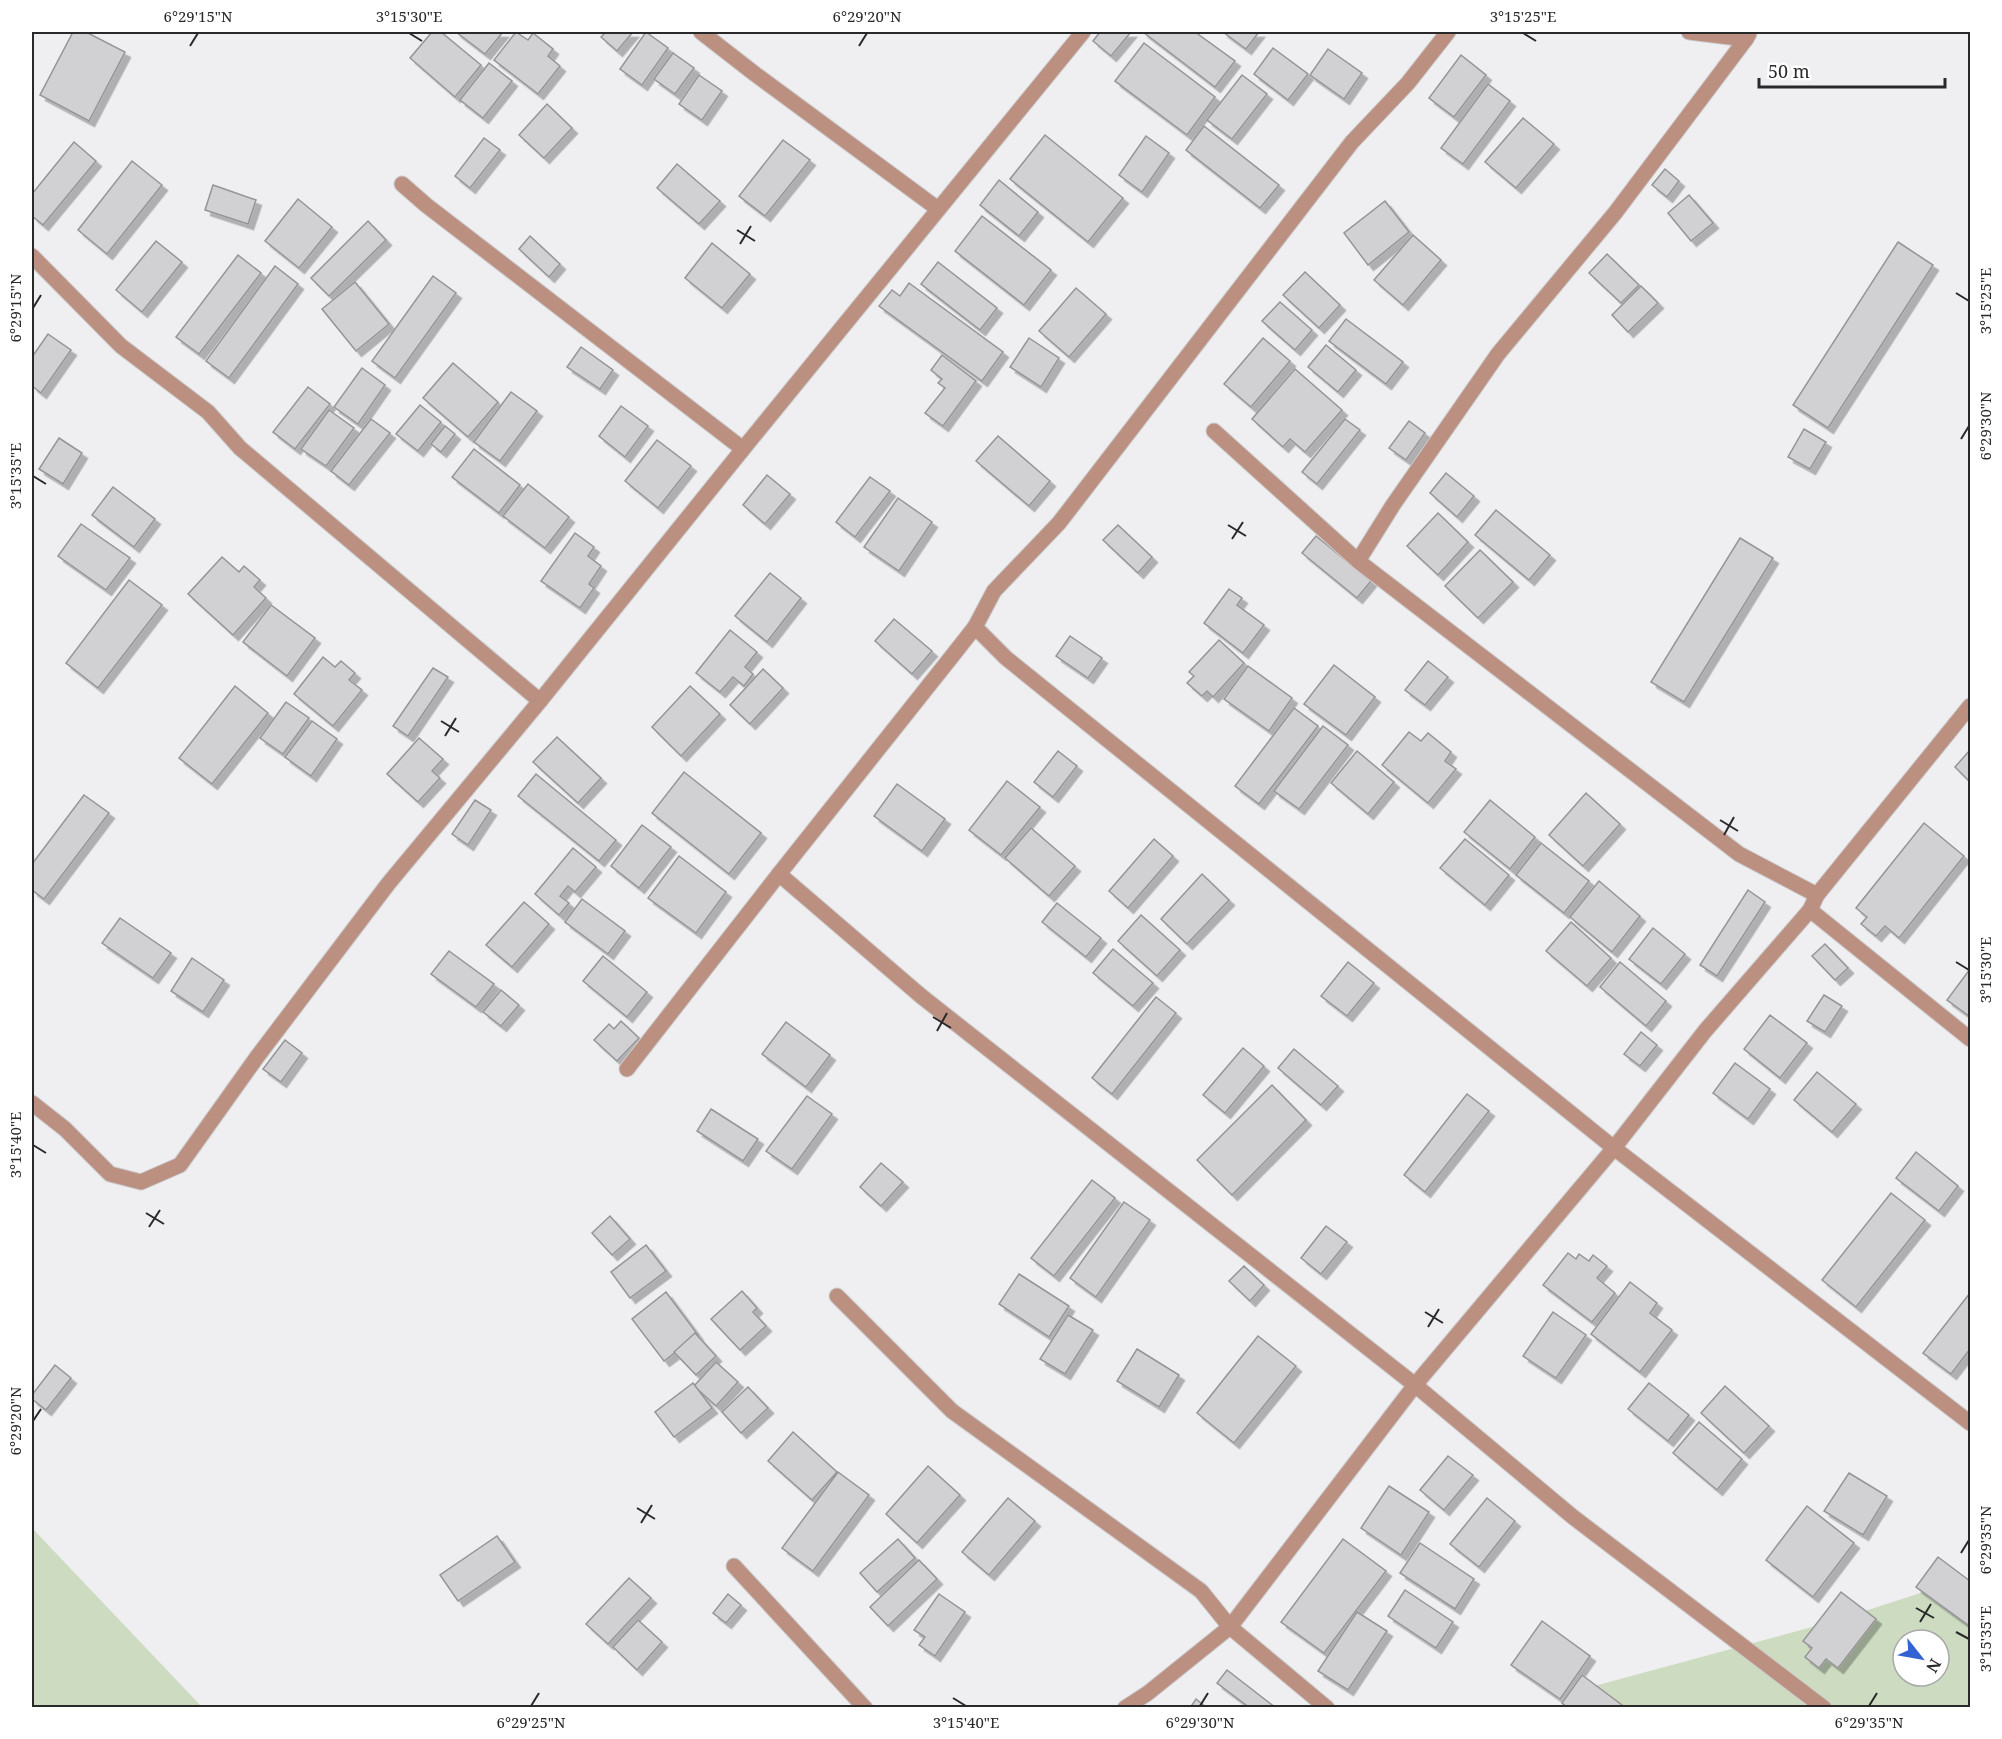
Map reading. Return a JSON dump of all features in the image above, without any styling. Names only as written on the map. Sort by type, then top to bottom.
[{"type":"street","points":[[701,32],[938,209]]},
{"type":"street","points":[[32,1103],[65,1129],[110,1174],[141,1182],[180,1165],[257,1057],[388,884],[540,701],[1083,32]]},
{"type":"street","points":[[627,1069],[975,627],[994,591],[1059,524],[1352,142],[1408,83],[1448,32]]},
{"type":"street","points":[[1689,32],[1748,35]]},
{"type":"street","points":[[1358,561],[1393,506],[1498,354],[1615,213],[1748,35]]},
{"type":"street","points":[[402,184],[426,206],[743,449]]},
{"type":"street","points":[[32,256],[121,346],[208,412],[240,448],[540,701]]},
{"type":"street","points":[[1215,431],[1358,561],[1739,854],[1817,894]]},
{"type":"street","points":[[975,627],[1015,666],[1614,1148],[1971,1423]]},
{"type":"street","points":[[1125,1707],[1148,1693],[1230,1627],[1415,1385],[1614,1148],[1705,1031],[1810,909],[1817,894],[1971,706]]},
{"type":"street","points":[[779,874],[921,996],[1415,1385],[1573,1517],[1824,1707]]},
{"type":"street","points":[[1810,909],[1971,1039]]},
{"type":"street","points":[[837,1296],[952,1411],[1201,1591],[1230,1627],[1327,1707]]},
{"type":"street","points":[[734,1566],[865,1707]]},
{"type":"green space","points":[[32,1528],[202,1707],[32,1707]]},
{"type":"green space","points":[[1970,1577],[1970,1707],[1559,1708],[1576,1691],[1834,1621]]},
{"type":"building","points":[[73,32],[86,32],[125,52],[89,121],[40,95]]},
{"type":"building","points":[[432,32],[441,32],[481,65],[455,97],[410,58]]},
{"type":"building","points":[[456,32],[503,32],[485,54]]},
{"type":"building","points":[[516,32],[528,40],[533,33],[553,49],[548,56],[560,66],[538,94],[494,60]]},
{"type":"building","points":[[606,32],[633,32],[617,51],[601,37]]},
{"type":"building","points":[[646,32],[668,48],[642,85],[620,69]]},
{"type":"building","points":[[1100,32],[1131,32],[1111,56],[1093,41]]},
{"type":"building","points":[[1143,32],[1195,32],[1235,61],[1215,87]]},
{"type":"building","points":[[1223,32],[1259,32],[1246,49]]},
{"type":"building","points":[[1144,43],[1215,97],[1187,135],[1115,81]]},
{"type":"building","points":[[1273,48],[1308,74],[1288,100],[1254,74]]},
{"type":"building","points":[[1328,49],[1362,73],[1344,99],[1310,75]]},
{"type":"building","points":[[673,53],[694,68],[675,94],[654,79]]},
{"type":"building","points":[[1461,55],[1486,75],[1454,117],[1429,98]]},
{"type":"building","points":[[489,63],[512,81],[483,118],[460,100]]},
{"type":"building","points":[[699,75],[722,91],[702,120],[679,104]]},
{"type":"building","points":[[1242,75],[1267,94],[1232,139],[1207,120]]},
{"type":"building","points":[[1488,84],[1510,101],[1463,164],[1441,148]]},
{"type":"building","points":[[547,104],[572,128],[544,158],[519,135]]},
{"type":"building","points":[[1523,118],[1554,144],[1516,188],[1485,162]]},
{"type":"building","points":[[1204,126],[1279,185],[1260,208],[1186,150]]},
{"type":"building","points":[[1045,135],[1123,198],[1088,242],[1010,179]]},
{"type":"building","points":[[1146,136],[1169,153],[1142,192],[1119,175]]},
{"type":"building","points":[[484,138],[500,150],[470,188],[455,176]]},
{"type":"building","points":[[783,140],[810,160],[765,216],[739,196]]},
{"type":"building","points":[[74,142],[96,161],[43,225],[32,216],[32,194]]},
{"type":"building","points":[[132,161],[162,185],[107,254],[78,230]]},
{"type":"building","points":[[677,164],[720,201],[699,224],[657,188]]},
{"type":"building","points":[[1665,169],[1679,181],[1667,197],[1652,185]]},
{"type":"building","points":[[999,180],[1038,212],[1019,236],[980,205]]},
{"type":"building","points":[[213,185],[256,200],[248,224],[205,210]]},
{"type":"building","points":[[1689,195],[1713,223],[1691,241],[1668,213]]},
{"type":"building","points":[[298,199],[332,227],[299,268],[265,241]]},
{"type":"building","points":[[1385,201],[1409,232],[1368,265],[1344,233]]},
{"type":"building","points":[[982,216],[1051,270],[1024,305],[955,251]]},
{"type":"building","points":[[368,221],[386,240],[329,296],[311,278]]},
{"type":"building","points":[[1413,235],[1441,260],[1403,305],[1374,280]]},
{"type":"building","points":[[530,236],[560,264],[549,277],[519,249]]},
{"type":"building","points":[[156,241],[182,262],[142,312],[116,290]]},
{"type":"building","points":[[1898,242],[1933,265],[1828,428],[1793,405]]},
{"type":"building","points":[[712,243],[750,274],[722,308],[685,278]]},
{"type":"building","points":[[1607,254],[1639,285],[1621,303],[1589,273]]},
{"type":"building","points":[[238,255],[261,273],[199,354],[176,337]]},
{"type":"building","points":[[938,262],[997,308],[980,330],[921,284]]},
{"type":"building","points":[[275,266],[298,284],[229,378],[206,361]]},
{"type":"building","points":[[1305,272],[1340,305],[1319,328],[1283,295]]},
{"type":"building","points":[[433,276],[456,293],[395,378],[372,361]]},
{"type":"building","points":[[355,282],[389,324],[356,351],[322,309]]},
{"type":"building","points":[[909,283],[1003,352],[982,381],[879,306],[892,290],[900,296]]},
{"type":"building","points":[[1641,286],[1658,303],[1628,332],[1612,315]]},
{"type":"building","points":[[1076,288],[1106,314],[1069,357],[1039,331]]},
{"type":"building","points":[[1280,302],[1312,330],[1295,350],[1262,321]]},
{"type":"building","points":[[1346,319],[1403,362],[1386,384],[1329,341]]},
{"type":"building","points":[[48,334],[71,350],[41,393],[32,386],[32,357]]},
{"type":"building","points":[[1029,338],[1059,358],[1041,387],[1010,367]]},
{"type":"building","points":[[1263,338],[1290,361],[1251,407],[1224,384]]},
{"type":"building","points":[[1326,345],[1356,370],[1338,392],[1308,367]]},
{"type":"building","points":[[581,347],[613,370],[600,389],[567,367]]},
{"type":"building","points":[[942,355],[976,381],[943,426],[925,413],[945,388],[938,383],[942,379],[931,370]]},
{"type":"building","points":[[453,363],[498,402],[468,437],[423,398]]},
{"type":"building","points":[[362,368],[385,385],[358,424],[334,407]]},
{"type":"building","points":[[1295,369],[1342,410],[1305,452],[1290,439],[1283,447],[1252,419]]},
{"type":"building","points":[[308,387],[330,404],[295,449],[273,432]]},
{"type":"building","points":[[511,392],[537,411],[500,461],[474,442]]},
{"type":"building","points":[[420,405],[441,422],[418,451],[396,434]]},
{"type":"building","points":[[621,406],[648,426],[625,457],[599,436]]},
{"type":"building","points":[[329,410],[354,428],[326,466],[301,449]]},
{"type":"building","points":[[371,419],[390,433],[349,485],[331,471]]},
{"type":"building","points":[[1345,419],[1360,430],[1317,484],[1302,472]]},
{"type":"building","points":[[1409,421],[1425,433],[1406,460],[1389,448]]},
{"type":"building","points":[[445,426],[455,434],[441,452],[431,444]]},
{"type":"building","points":[[1804,429],[1826,442],[1810,469],[1788,457]]},
{"type":"building","points":[[998,436],[1050,481],[1029,506],[976,461]]},
{"type":"building","points":[[59,438],[82,453],[63,484],[39,469]]},
{"type":"building","points":[[657,440],[691,466],[658,508],[625,481]]},
{"type":"building","points":[[474,449],[520,485],[499,513],[452,477]]},
{"type":"building","points":[[1446,473],[1474,496],[1457,517],[1430,493]]},
{"type":"building","points":[[767,475],[790,494],[765,524],[743,505]]},
{"type":"building","points":[[870,477],[890,491],[855,537],[836,522]]},
{"type":"building","points":[[528,484],[569,517],[545,548],[503,516]]},
{"type":"building","points":[[113,487],[155,519],[134,547],[92,515]]},
{"type":"building","points":[[898,498],[932,522],[899,571],[864,547]]},
{"type":"building","points":[[1496,510],[1550,555],[1529,580],[1475,535]]},
{"type":"building","points":[[1438,513],[1468,542],[1438,575],[1407,546]]},
{"type":"building","points":[[81,524],[130,558],[106,590],[58,556]]},
{"type":"building","points":[[1118,525],[1152,557],[1138,573],[1103,540]]},
{"type":"building","points":[[575,533],[594,547],[588,556],[601,566],[589,584],[594,588],[580,608],[541,581]]},
{"type":"building","points":[[1316,536],[1371,581],[1357,598],[1302,553]]},
{"type":"building","points":[[1740,538],[1773,558],[1684,702],[1651,682]]},
{"type":"building","points":[[1480,550],[1513,582],[1478,618],[1445,586]]},
{"type":"building","points":[[222,557],[239,572],[244,566],[260,580],[254,587],[266,598],[233,635],[188,594]]},
{"type":"building","points":[[770,573],[801,598],[767,642],[735,616]]},
{"type":"building","points":[[129,580],[162,605],[98,688],[66,663]]},
{"type":"building","points":[[1229,589],[1242,598],[1237,605],[1264,625],[1243,653],[1204,623]]},
{"type":"building","points":[[271,605],[315,638],[287,676],[243,642]]},
{"type":"building","points":[[894,619],[932,651],[912,674],[875,641]]},
{"type":"building","points":[[730,630],[757,652],[745,667],[753,674],[744,686],[733,677],[720,692],[696,673]]},
{"type":"building","points":[[1070,636],[1102,658],[1088,678],[1056,656]]},
{"type":"building","points":[[1219,640],[1244,663],[1213,697],[1207,691],[1202,696],[1187,683],[1194,676],[1189,672]]},
{"type":"building","points":[[323,657],[335,667],[341,661],[355,673],[349,680],[362,690],[333,726],[294,694]]},
{"type":"building","points":[[1428,661],[1448,677],[1425,705],[1405,690]]},
{"type":"building","points":[[1334,665],[1375,697],[1346,735],[1304,704]]},
{"type":"building","points":[[1248,666],[1292,698],[1269,731],[1224,699]]},
{"type":"building","points":[[433,668],[448,677],[408,736],[393,726]]},
{"type":"building","points":[[763,669],[783,688],[750,724],[730,705]]},
{"type":"building","points":[[235,686],[268,713],[212,784],[179,758]]},
{"type":"building","points":[[690,686],[720,714],[681,756],[652,727]]},
{"type":"building","points":[[286,702],[309,718],[283,754],[260,738]]},
{"type":"building","points":[[1294,708],[1318,726],[1259,804],[1235,786]]},
{"type":"building","points":[[312,721],[337,739],[311,776],[285,757]]},
{"type":"building","points":[[1323,726],[1348,745],[1299,809],[1274,791]]},
{"type":"building","points":[[1409,732],[1421,741],[1428,733],[1451,752],[1445,761],[1456,769],[1428,803],[1382,765]]},
{"type":"building","points":[[557,737],[601,778],[578,803],[533,762]]},
{"type":"building","points":[[419,738],[443,759],[432,771],[440,778],[418,802],[387,774]]},
{"type":"building","points":[[1970,750],[1970,782],[1955,767]]},
{"type":"building","points":[[1058,751],[1077,766],[1053,797],[1034,782]]},
{"type":"building","points":[[1357,751],[1394,782],[1368,814],[1331,783]]},
{"type":"building","points":[[684,772],[761,833],[729,874],[652,813]]},
{"type":"building","points":[[536,774],[616,840],[599,861],[518,796]]},
{"type":"building","points":[[1007,781],[1040,807],[1001,855],[969,830]]},
{"type":"building","points":[[897,784],[945,819],[922,851],[874,816]]},
{"type":"building","points":[[1586,793],[1620,824],[1583,866],[1549,835]]},
{"type":"building","points":[[84,795],[109,813],[44,899],[32,890],[32,864]]},
{"type":"building","points":[[475,800],[491,810],[468,845],[452,834]]},
{"type":"building","points":[[1490,800],[1535,837],[1510,869],[1464,832]]},
{"type":"building","points":[[1924,823],[1964,856],[1899,938],[1885,926],[1876,936],[1861,924],[1867,917],[1856,908]]},
{"type":"building","points":[[642,825],[671,847],[639,888],[611,866]]},
{"type":"building","points":[[1031,828],[1075,866],[1049,896],[1005,858]]},
{"type":"building","points":[[1154,839],[1173,856],[1128,908],[1109,891]]},
{"type":"building","points":[[1465,839],[1509,875],[1485,905],[1440,868]]},
{"type":"building","points":[[1541,843],[1589,881],[1564,913],[1516,875]]},
{"type":"building","points":[[573,848],[596,867],[575,892],[568,886],[560,896],[569,903],[559,915],[535,894]]},
{"type":"building","points":[[679,856],[726,892],[696,933],[648,898]]},
{"type":"building","points":[[1202,874],[1229,900],[1187,944],[1161,919]]},
{"type":"building","points":[[1599,881],[1640,916],[1612,952],[1570,917]]},
{"type":"building","points":[[1748,890],[1765,902],[1717,976],[1700,965]]},
{"type":"building","points":[[582,899],[625,931],[608,954],[565,922]]},
{"type":"building","points":[[524,902],[549,924],[512,967],[486,945]]},
{"type":"building","points":[[1057,903],[1101,938],[1086,957],[1042,922]]},
{"type":"building","points":[[1141,915],[1180,950],[1157,976],[1118,941]]},
{"type":"building","points":[[120,918],[171,953],[153,978],[102,943]]},
{"type":"building","points":[[1571,922],[1611,958],[1587,986],[1546,951]]},
{"type":"building","points":[[1653,928],[1685,954],[1661,984],[1629,959]]},
{"type":"building","points":[[1825,944],[1848,968],[1835,980],[1812,956]]},
{"type":"building","points":[[1113,949],[1153,983],[1133,1006],[1093,973]]},
{"type":"building","points":[[449,951],[494,984],[476,1007],[431,974]]},
{"type":"building","points":[[603,956],[647,992],[627,1017],[583,981]]},
{"type":"building","points":[[192,958],[224,980],[203,1012],[171,991]]},
{"type":"building","points":[[1348,962],[1374,983],[1347,1016],[1321,996]]},
{"type":"building","points":[[1620,962],[1666,1001],[1646,1026],[1600,987]]},
{"type":"building","points":[[1970,969],[1970,1015],[1969,1016],[1947,1000]]},
{"type":"building","points":[[501,990],[519,1005],[501,1026],[483,1012]]},
{"type":"building","points":[[1824,995],[1842,1006],[1825,1032],[1807,1021]]},
{"type":"building","points":[[1156,997],[1176,1013],[1112,1094],[1092,1078]]},
{"type":"building","points":[[1770,1015],[1807,1043],[1780,1078],[1744,1049]]},
{"type":"building","points":[[621,1021],[639,1038],[617,1061],[594,1040],[609,1024],[614,1029]]},
{"type":"building","points":[[786,1022],[830,1055],[806,1087],[762,1054]]},
{"type":"building","points":[[1641,1032],[1657,1045],[1640,1066],[1624,1054]]},
{"type":"building","points":[[285,1040],[302,1053],[281,1082],[263,1069]]},
{"type":"building","points":[[1243,1048],[1264,1066],[1225,1113],[1203,1095]]},
{"type":"building","points":[[1294,1049],[1338,1086],[1321,1105],[1278,1068]]},
{"type":"building","points":[[1735,1063],[1770,1089],[1748,1119],[1713,1093]]},
{"type":"building","points":[[1817,1072],[1856,1104],[1832,1132],[1794,1100]]},
{"type":"building","points":[[1272,1085],[1306,1120],[1232,1195],[1197,1160]]},
{"type":"building","points":[[1467,1094],[1489,1111],[1425,1192],[1404,1175]]},
{"type":"building","points":[[807,1096],[832,1114],[792,1169],[766,1151]]},
{"type":"building","points":[[711,1109],[758,1139],[743,1161],[697,1131]]},
{"type":"building","points":[[1916,1152],[1958,1186],[1939,1211],[1896,1178]]},
{"type":"building","points":[[881,1163],[903,1182],[881,1206],[860,1187]]},
{"type":"building","points":[[1092,1180],[1115,1198],[1054,1276],[1031,1258]]},
{"type":"building","points":[[1891,1193],[1925,1220],[1856,1307],[1822,1280]]},
{"type":"building","points":[[1124,1202],[1150,1220],[1096,1297],[1070,1278]]},
{"type":"building","points":[[610,1216],[630,1239],[612,1255],[592,1233]]},
{"type":"building","points":[[1326,1226],[1347,1242],[1321,1274],[1301,1258]]},
{"type":"building","points":[[646,1245],[666,1271],[630,1298],[611,1272]]},
{"type":"building","points":[[1568,1253],[1576,1259],[1579,1254],[1589,1261],[1593,1255],[1607,1266],[1597,1278],[1615,1293],[1592,1322],[1543,1285]]},
{"type":"building","points":[[1244,1266],[1264,1285],[1250,1301],[1229,1281]]},
{"type":"building","points":[[1019,1274],[1069,1306],[1049,1337],[999,1304]]},
{"type":"building","points":[[1630,1282],[1657,1303],[1650,1313],[1672,1330],[1640,1372],[1591,1334]]},
{"type":"building","points":[[742,1291],[757,1308],[753,1312],[766,1326],[740,1350],[711,1319]]},
{"type":"building","points":[[666,1292],[698,1335],[664,1361],[632,1319]]},
{"type":"building","points":[[1970,1293],[1970,1349],[1951,1374],[1923,1353]]},
{"type":"building","points":[[1553,1312],[1586,1335],[1556,1378],[1523,1356]]},
{"type":"building","points":[[1068,1315],[1093,1330],[1065,1374],[1040,1359]]},
{"type":"building","points":[[695,1333],[716,1356],[696,1375],[674,1352]]},
{"type":"building","points":[[1258,1336],[1296,1366],[1234,1443],[1197,1413]]},
{"type":"building","points":[[1137,1349],[1179,1375],[1159,1407],[1117,1381]]},
{"type":"building","points":[[716,1362],[738,1382],[716,1406],[694,1386]]},
{"type":"building","points":[[55,1365],[71,1378],[46,1410],[32,1399],[32,1395]]},
{"type":"building","points":[[693,1383],[712,1408],[674,1437],[655,1412]]},
{"type":"building","points":[[1649,1383],[1689,1415],[1668,1441],[1628,1409]]},
{"type":"building","points":[[1725,1386],[1769,1426],[1744,1453],[1701,1413]]},
{"type":"building","points":[[748,1387],[768,1408],[741,1433],[722,1412]]},
{"type":"building","points":[[1699,1422],[1742,1459],[1717,1490],[1673,1453]]},
{"type":"building","points":[[793,1432],[837,1472],[812,1500],[768,1461]]},
{"type":"building","points":[[1448,1456],[1473,1475],[1444,1510],[1420,1490]]},
{"type":"building","points":[[928,1466],[960,1495],[917,1543],[886,1514]]},
{"type":"building","points":[[838,1472],[869,1495],[813,1571],[782,1548]]},
{"type":"building","points":[[1849,1473],[1887,1496],[1863,1535],[1824,1511]]},
{"type":"building","points":[[1389,1486],[1429,1512],[1401,1555],[1361,1528]]},
{"type":"building","points":[[1008,1498],[1035,1521],[989,1575],[962,1552]]},
{"type":"building","points":[[1487,1498],[1515,1521],[1479,1567],[1450,1544]]},
{"type":"building","points":[[1807,1506],[1854,1543],[1813,1597],[1766,1560]]},
{"type":"building","points":[[497,1536],[515,1562],[458,1601],[440,1575]]},
{"type":"building","points":[[898,1539],[915,1558],[877,1592],[860,1573]]},
{"type":"building","points":[[1343,1539],[1386,1571],[1324,1653],[1281,1622]]},
{"type":"building","points":[[1420,1543],[1474,1579],[1455,1609],[1400,1573]]},
{"type":"building","points":[[1938,1557],[1970,1581],[1970,1621],[1968,1625],[1916,1587]]},
{"type":"building","points":[[919,1560],[937,1579],[888,1626],[870,1607]]},
{"type":"building","points":[[629,1578],[651,1598],[608,1644],[586,1624]]},
{"type":"building","points":[[1405,1590],[1453,1622],[1436,1648],[1388,1616]]},
{"type":"building","points":[[1841,1592],[1876,1619],[1838,1668],[1826,1659],[1819,1668],[1805,1657],[1812,1648],[1803,1641]]},
{"type":"building","points":[[728,1594],[741,1605],[726,1623],[713,1613]]},
{"type":"building","points":[[939,1594],[965,1612],[935,1656],[919,1645],[925,1637],[914,1630]]},
{"type":"building","points":[[1357,1612],[1387,1631],[1348,1690],[1318,1671]]},
{"type":"building","points":[[638,1620],[662,1642],[637,1670],[613,1647]]},
{"type":"building","points":[[1542,1621],[1590,1656],[1560,1699],[1511,1665]]},
{"type":"building","points":[[1227,1670],[1276,1708],[1250,1708],[1217,1683]]},
{"type":"building","points":[[1582,1675],[1626,1708],[1568,1708],[1562,1703]]},
{"type":"building","points":[[1196,1699],[1207,1708],[1190,1708]]}]
